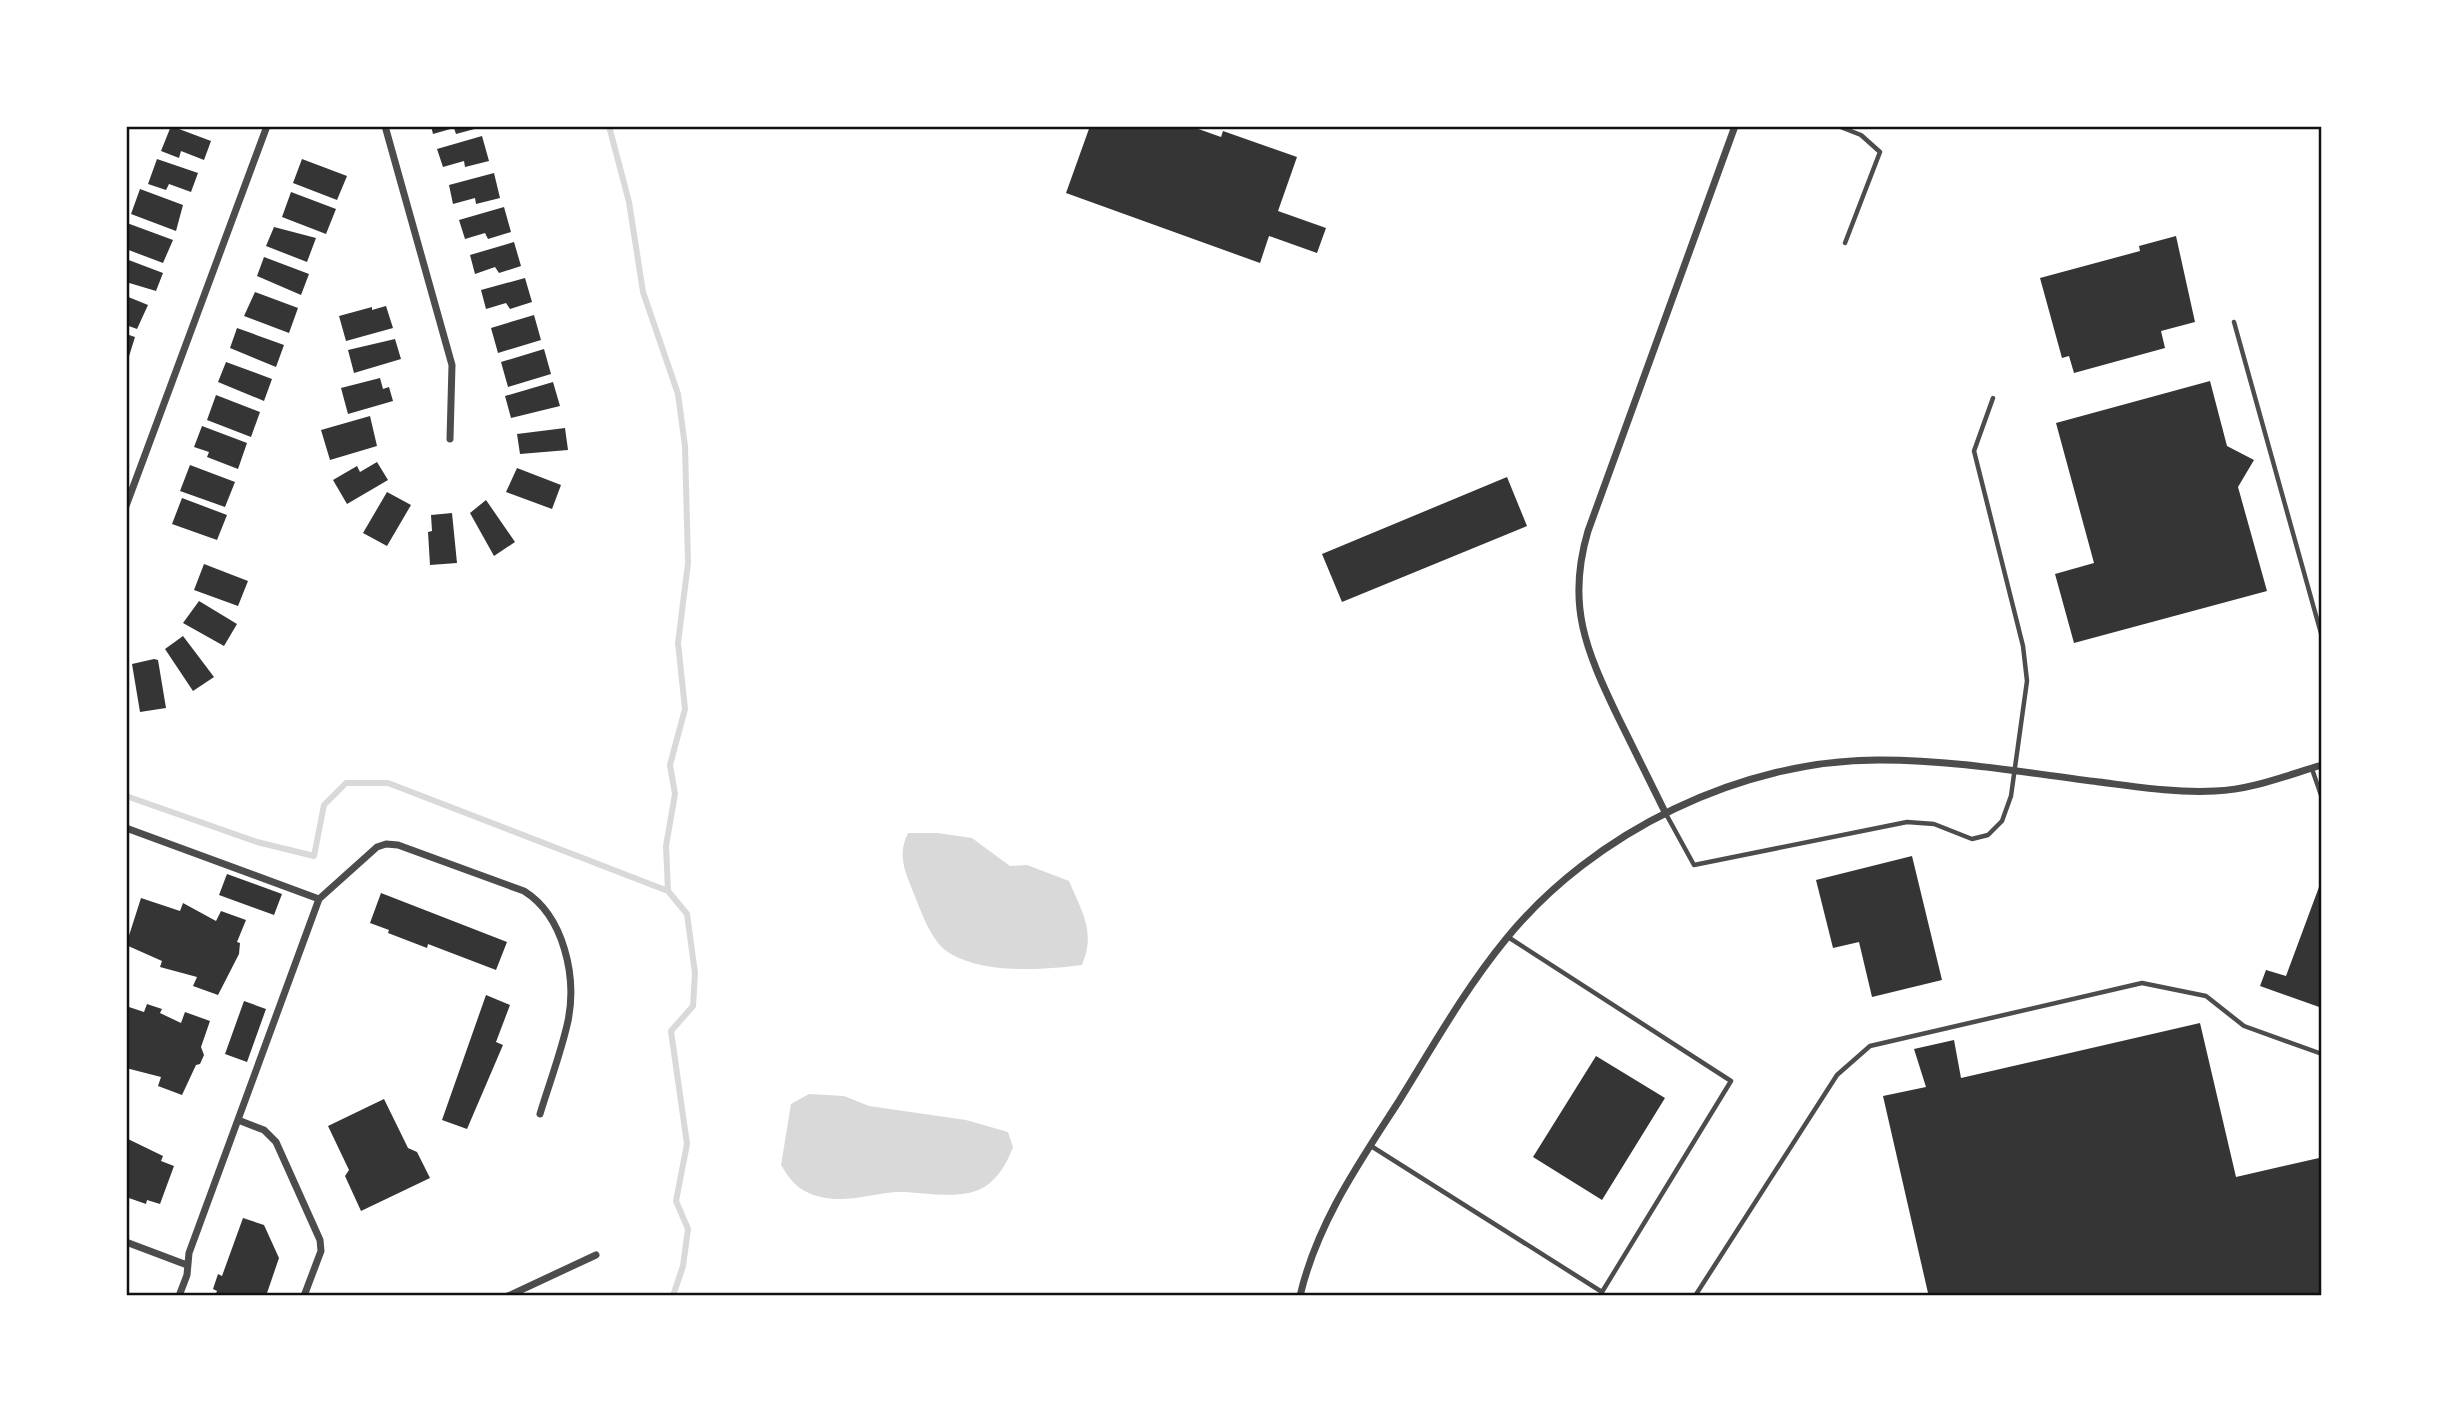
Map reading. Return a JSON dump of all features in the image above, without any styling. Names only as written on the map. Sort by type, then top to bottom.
[{"type":"street","points":[[126,506],[267,126]]},
{"type":"street","points":[[385,126],[452,365],[450,439]]},
{"type":"street","points":[[1666,814],[1589,657],[1579,619],[1578,579],[1588,531],[1735,126]]},
{"type":"street","points":[[1300,1296],[1321,1233],[1370,1146],[1464,996],[1508,937],[1573,874],[1614,844],[1666,814],[1768,775],[1822,765],[1911,760],[2170,791],[2215,791],[2244,787],[2322,765]]},
{"type":"street","points":[[126,828],[319,899]]},
{"type":"street","points":[[179,1296],[187,1265],[238,1120],[319,899],[370,851],[386,844],[398,845],[524,891],[540,903],[557,929],[565,949],[570,1009],[540,1114]]},
{"type":"street","points":[[238,1120],[264,1129],[276,1142],[320,1240],[321,1251],[304,1296]]},
{"type":"street","points":[[126,1242],[187,1265]]},
{"type":"street","points":[[508,1296],[596,1255]]},
{"type":"lane","points":[[1838,126],[1861,135],[1880,152],[1845,243]]},
{"type":"lane","points":[[2234,322],[2322,636]]},
{"type":"lane","points":[[1666,814],[1693,865],[1907,822],[1934,824],[1972,839],[1988,835],[2002,821],[2011,796],[2027,681],[2023,646],[1974,451],[1993,398]]},
{"type":"lane","points":[[2312,768],[2322,798]]},
{"type":"lane","points":[[1370,1146],[1602,1292],[1731,1081],[1508,937]]},
{"type":"lane","points":[[1695,1296],[1837,1075],[1870,1046],[2142,983],[2206,996],[2244,1026],[2322,1054]]},
{"type":"shaded area","points":[[908,833],[937,833],[972,838],[1010,866],[1027,865],[1069,881],[1086,922],[1088,942],[1082,965],[1030,969],[993,967],[975,964],[945,950],[926,924],[905,871],[903,849]]},
{"type":"shaded area","points":[[809,1094],[844,1096],[869,1106],[966,1120],[1008,1132],[1013,1147],[1006,1163],[991,1182],[966,1194],[896,1192],[849,1199],[821,1197],[797,1186],[781,1165],[791,1104]]},
{"type":"building","points":[[171,126],[211,141],[204,160],[181,151],[179,158],[161,151]]},
{"type":"building","points":[[431,126],[482,127],[456,134],[454,128],[433,134]]},
{"type":"building","points":[[1090,126],[1190,126],[1221,137],[1223,131],[1297,157],[1278,211],[1326,228],[1317,253],[1269,236],[1260,263],[1066,193]]},
{"type":"building","points":[[482,136],[489,161],[465,167],[464,161],[443,167],[437,149]]},
{"type":"building","points":[[157,159],[198,173],[191,192],[169,184],[166,190],[148,184]]},
{"type":"building","points":[[302,159],[347,176],[337,200],[293,183]]},
{"type":"building","points":[[494,173],[500,198],[476,204],[475,198],[453,204],[449,185]]},
{"type":"building","points":[[140,189],[183,205],[176,231],[131,214]]},
{"type":"building","points":[[291,192],[336,209],[326,234],[282,217]]},
{"type":"building","points":[[504,207],[511,232],[488,239],[485,233],[465,239],[459,220]]},
{"type":"building","points":[[127,223],[173,240],[163,263],[126,249]]},
{"type":"building","points":[[274,227],[316,238],[307,262],[266,246]]},
{"type":"building","points":[[2176,236],[2195,322],[2161,331],[2165,348],[2074,373],[2069,356],[2062,358],[2040,278],[2140,251],[2139,246]]},
{"type":"building","points":[[514,242],[521,266],[499,273],[495,267],[475,274],[470,255]]},
{"type":"building","points":[[264,257],[309,274],[301,295],[257,276]]},
{"type":"building","points":[[126,259],[163,273],[156,291],[126,282]]},
{"type":"building","points":[[525,278],[532,302],[510,309],[506,303],[486,309],[481,290]]},
{"type":"building","points":[[255,292],[298,308],[289,333],[244,316]]},
{"type":"building","points":[[126,296],[148,305],[137,329],[126,325]]},
{"type":"building","points":[[386,306],[393,328],[346,341],[339,316]]},
{"type":"building","points":[[534,315],[541,340],[498,353],[491,328]]},
{"type":"building","points":[[237,328],[284,345],[276,367],[230,348]]},
{"type":"building","points":[[126,334],[135,337],[126,366]]},
{"type":"building","points":[[395,339],[401,359],[354,373],[348,350]]},
{"type":"building","points":[[544,349],[551,374],[508,387],[501,362]]},
{"type":"building","points":[[226,362],[272,379],[264,401],[218,382]]},
{"type":"building","points":[[380,378],[383,389],[389,387],[393,401],[348,414],[341,388]]},
{"type":"building","points":[[2210,381],[2227,446],[2254,460],[2238,487],[2267,591],[2074,643],[2055,574],[2094,563],[2056,423]]},
{"type":"building","points":[[553,382],[560,406],[511,418],[505,396]]},
{"type":"building","points":[[216,395],[260,412],[251,437],[207,420]]},
{"type":"building","points":[[370,416],[377,446],[330,460],[321,430]]},
{"type":"building","points":[[202,426],[247,443],[238,469],[207,457],[209,452],[194,447]]},
{"type":"building","points":[[565,428],[568,450],[520,454],[517,434]]},
{"type":"building","points":[[377,462],[388,480],[347,504],[333,480],[357,466],[360,472]]},
{"type":"building","points":[[190,465],[235,482],[225,507],[180,491]]},
{"type":"building","points":[[517,468],[561,485],[552,509],[506,492]]},
{"type":"building","points":[[1507,477],[1527,526],[1342,602],[1322,554]]},
{"type":"building","points":[[387,492],[411,505],[387,546],[363,533]]},
{"type":"building","points":[[182,498],[227,515],[217,540],[172,524]]},
{"type":"building","points":[[486,500],[515,542],[494,556],[470,513]]},
{"type":"building","points":[[452,513],[457,563],[430,565],[428,532],[432,531],[431,515]]},
{"type":"building","points":[[204,564],[248,581],[238,606],[194,590]]},
{"type":"building","points":[[199,601],[237,624],[224,646],[183,623]]},
{"type":"building","points":[[183,636],[214,677],[193,691],[165,649]]},
{"type":"building","points":[[158,660],[166,708],[140,712],[132,664]]},
{"type":"building","points":[[1912,856],[1942,980],[1872,997],[1859,942],[1833,948],[1816,880]]},
{"type":"building","points":[[227,874],[282,894],[274,915],[219,895]]},
{"type":"building","points":[[2319,887],[2322,888],[2322,1008],[2260,986],[2266,970],[2286,976]]},
{"type":"building","points":[[381,893],[507,942],[496,970],[428,944],[427,948],[370,923]]},
{"type":"building","points":[[141,898],[180,911],[183,903],[216,921],[221,911],[246,920],[237,942],[240,943],[239,954],[218,995],[193,986],[197,977],[160,967],[162,961],[126,945]]},
{"type":"building","points":[[486,995],[510,1005],[496,1042],[503,1045],[467,1129],[442,1120]]},
{"type":"building","points":[[244,1001],[266,1009],[247,1062],[225,1054]]},
{"type":"building","points":[[147,1004],[162,1009],[160,1013],[181,1023],[185,1012],[210,1021],[201,1047],[204,1055],[200,1064],[196,1065],[182,1095],[158,1086],[161,1077],[126,1068],[126,1006],[144,1012]]},
{"type":"building","points":[[2200,1023],[2236,1177],[2319,1158],[2322,1171],[2322,1296],[1920,1296],[1928,1293],[1883,1096],[1926,1087],[1914,1049],[1954,1040],[1961,1078]]},
{"type":"building","points":[[1596,1056],[1665,1098],[1602,1200],[1533,1157]]},
{"type":"building","points":[[384,1099],[408,1148],[417,1152],[430,1178],[361,1211],[345,1176],[349,1170],[328,1126]]},
{"type":"building","points":[[128,1139],[163,1156],[161,1161],[174,1166],[160,1204],[147,1200],[146,1204],[126,1197]]},
{"type":"building","points":[[243,1218],[264,1225],[279,1258],[266,1296],[215,1296],[217,1291],[213,1289],[218,1274],[222,1276]]},
{"type":"waterway","points":[[609,126],[629,202],[643,292],[678,394],[685,446],[688,563],[678,643],[685,709],[670,765],[675,794],[666,846],[668,891],[687,914],[695,973],[693,1006],[671,1031],[687,1144],[676,1201],[688,1229],[683,1266],[673,1296]]},
{"type":"waterway","points":[[126,796],[257,842],[314,856],[324,805],[346,783],[388,783],[668,891]]}]
